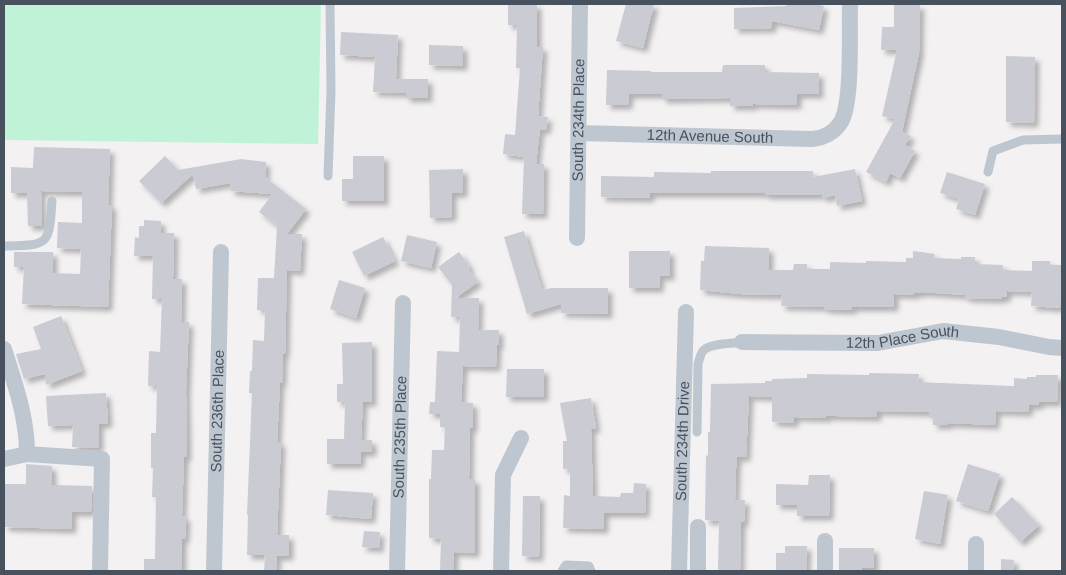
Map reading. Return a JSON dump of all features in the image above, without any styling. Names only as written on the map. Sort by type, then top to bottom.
[{"type":"street","name":"South 234th Place","points":[[577,238],[580,4]]},
{"type":"street","name":"12th Avenue South","points":[[579,133],[812,139],[826,136],[838,127],[843,118],[847,95],[850,4]]},
{"type":"street","name":"South 236th Place","points":[[214,571],[220,252]]},
{"type":"street","name":"South 235th Place","points":[[397,571],[403,303]]},
{"type":"street","name":"South 234th Drive","points":[[679,571],[686,312]]},
{"type":"street","name":"12th Place South","points":[[742,342],[878,343],[943,331],[999,336],[1062,348]]},
{"type":"street","points":[[4,349],[23,411],[27,432],[27,454]]},
{"type":"street","points":[[502,571],[503,475],[522,438]]},
{"type":"street","points":[[4,459],[27,454],[102,459],[100,571]]},
{"type":"street","points":[[698,527],[698,571]]},
{"type":"street","points":[[825,541],[825,571]]},
{"type":"street","points":[[976,544],[976,571]]},
{"type":"lane","points":[[328,176],[331,91],[330,4]]},
{"type":"lane","points":[[988,172],[993,150],[1023,140],[1062,139]]},
{"type":"lane","points":[[4,246],[39,245],[45,241],[50,230],[52,201]]},
{"type":"lane","points":[[697,432],[698,364],[701,354],[705,349],[712,346],[742,342]]},
{"type":"lane","points":[[562,571],[566,565],[589,566],[591,571]]},
{"type":"green space","points":[[4,4],[321,4],[318,144],[4,140]]},
{"type":"building","points":[[508,4],[537,4],[537,47],[543,47],[538,116],[548,117],[546,130],[540,129],[536,164],[544,164],[543,214],[522,214],[524,157],[503,154],[505,134],[515,135],[520,68],[516,68],[517,25],[508,25]]},
{"type":"building","points":[[626,4],[654,4],[643,48],[616,41]]},
{"type":"building","points":[[787,4],[824,6],[819,30],[772,21],[772,28],[734,29],[734,8],[786,6]]},
{"type":"building","points":[[894,5],[920,5],[919,53],[902,132],[911,136],[905,145],[915,151],[900,178],[890,173],[886,182],[866,172],[895,119],[882,116],[897,50],[881,50],[882,27],[894,27]]},
{"type":"building","points":[[341,32],[398,35],[396,79],[428,79],[428,98],[406,98],[406,93],[373,92],[375,57],[340,55]]},
{"type":"building","points":[[429,45],[463,46],[463,66],[429,65]]},
{"type":"building","points":[[1006,56],[1035,57],[1034,123],[1006,122]]},
{"type":"building","points":[[723,65],[765,65],[765,72],[819,73],[819,94],[797,94],[797,105],[753,104],[753,106],[730,106],[730,98],[662,99],[662,94],[629,94],[628,105],[606,105],[607,70],[722,72]]},
{"type":"building","points":[[34,147],[110,149],[108,205],[112,205],[108,307],[22,304],[24,267],[14,267],[14,252],[53,252],[53,273],[80,274],[81,249],[57,248],[58,222],[82,223],[82,192],[41,191],[42,226],[28,226],[27,193],[11,193],[11,167],[33,168]]},
{"type":"building","points":[[165,156],[178,170],[241,159],[266,162],[265,177],[306,209],[287,234],[302,234],[300,271],[287,270],[285,354],[283,354],[282,383],[280,383],[277,442],[281,442],[277,535],[289,535],[289,556],[277,556],[276,571],[264,571],[265,555],[247,555],[252,393],[249,393],[250,371],[252,371],[253,340],[264,341],[265,310],[257,310],[258,278],[274,278],[277,226],[259,212],[272,194],[230,191],[231,183],[196,189],[193,174],[161,203],[139,181]]},
{"type":"building","points":[[353,156],[384,156],[384,201],[342,201],[342,179],[353,179]]},
{"type":"building","points":[[463,169],[463,193],[452,193],[452,217],[430,218],[429,170]]},
{"type":"building","points":[[855,169],[862,201],[837,206],[835,195],[823,198],[822,195],[765,195],[765,193],[650,193],[650,198],[601,197],[601,176],[654,177],[654,172],[813,171],[813,177]]},
{"type":"building","points":[[947,172],[985,184],[975,215],[956,209],[959,199],[940,193]]},
{"type":"building","points":[[144,220],[161,221],[161,233],[174,233],[173,279],[182,279],[181,322],[189,322],[186,392],[187,457],[184,457],[182,516],[186,517],[185,539],[182,539],[182,571],[144,571],[144,559],[155,559],[156,497],[152,497],[151,433],[156,433],[157,386],[148,386],[149,351],[160,352],[162,299],[152,299],[153,256],[134,256],[135,237],[139,238],[139,226],[144,226]]},
{"type":"building","points":[[524,231],[542,290],[551,288],[608,288],[608,314],[561,313],[561,304],[527,314],[504,237]]},
{"type":"building","points":[[407,235],[437,242],[431,268],[401,261]]},
{"type":"building","points":[[383,237],[395,261],[364,276],[352,252]]},
{"type":"building","points":[[705,246],[769,248],[769,270],[793,270],[794,264],[807,264],[807,269],[830,269],[830,262],[906,262],[906,258],[913,258],[913,251],[935,254],[934,258],[961,259],[961,257],[975,257],[975,264],[1003,265],[1003,270],[1032,271],[1032,261],[1050,261],[1050,265],[1061,265],[1060,308],[1031,306],[1032,292],[1007,291],[1007,297],[1002,297],[1002,299],[965,298],[965,295],[922,292],[914,293],[914,295],[894,294],[894,307],[852,307],[852,310],[781,306],[782,295],[740,294],[700,290],[701,261],[704,261]]},
{"type":"building","points":[[629,251],[670,251],[670,276],[660,276],[659,288],[629,288]]},
{"type":"building","points":[[459,252],[478,282],[455,298],[479,298],[478,330],[499,330],[499,345],[497,345],[496,367],[463,366],[461,402],[473,403],[473,428],[470,428],[469,479],[475,479],[475,553],[454,552],[454,571],[440,571],[441,539],[429,538],[429,479],[431,479],[432,450],[444,450],[445,427],[440,427],[440,414],[429,414],[430,402],[435,402],[437,351],[459,352],[460,317],[451,317],[452,285],[438,267]]},
{"type":"building","points":[[339,280],[365,288],[356,318],[330,309]]},
{"type":"building","points":[[61,316],[82,371],[46,385],[45,374],[24,379],[16,354],[41,349],[33,327]]},
{"type":"building","points":[[372,342],[372,402],[363,402],[361,440],[372,440],[372,452],[361,452],[360,464],[327,464],[327,439],[344,439],[345,402],[337,402],[337,384],[343,384],[342,343]]},
{"type":"building","points":[[507,369],[544,369],[544,397],[506,397]]},
{"type":"building","points":[[869,373],[919,374],[918,382],[1012,386],[1014,386],[1014,378],[1027,379],[1027,377],[1036,377],[1036,375],[1058,375],[1057,402],[1039,402],[1039,405],[1029,405],[1028,412],[996,411],[995,425],[948,423],[948,425],[933,425],[933,417],[929,417],[929,412],[877,411],[877,417],[794,417],[794,423],[772,422],[772,397],[749,396],[746,457],[737,457],[736,469],[735,500],[745,500],[744,522],[741,522],[740,571],[718,571],[719,521],[705,520],[706,455],[708,456],[708,432],[710,432],[711,384],[765,383],[765,381],[772,381],[772,379],[807,378],[807,374],[869,375]]},
{"type":"building","points":[[106,393],[108,423],[99,424],[99,448],[72,447],[73,425],[48,426],[46,396]]},
{"type":"building","points":[[591,398],[596,428],[591,429],[593,496],[620,497],[621,493],[633,493],[634,483],[646,484],[645,513],[604,513],[604,529],[563,528],[564,495],[570,496],[570,469],[563,469],[563,441],[567,441],[560,403]]},
{"type":"building","points":[[26,464],[52,466],[52,485],[92,486],[91,512],[72,512],[72,529],[4,527],[4,484],[26,484]]},
{"type":"building","points":[[968,464],[1000,474],[988,511],[956,501]]},
{"type":"building","points":[[809,475],[830,475],[829,516],[797,516],[797,505],[776,505],[776,484],[808,485]]},
{"type":"building","points":[[328,490],[373,493],[371,519],[326,515]]},
{"type":"building","points":[[924,491],[948,495],[940,544],[915,539]]},
{"type":"building","points":[[523,496],[540,496],[539,557],[522,556]]},
{"type":"building","points":[[1012,497],[1039,525],[1020,542],[994,514]]},
{"type":"building","points":[[364,531],[380,532],[379,548],[362,547]]},
{"type":"building","points":[[785,546],[807,546],[806,571],[776,571],[776,553],[785,553]]},
{"type":"building","points":[[839,548],[874,548],[874,568],[862,568],[862,571],[839,571]]},
{"type":"building","points":[[1001,559],[1014,560],[1013,571],[1001,571]]}]
